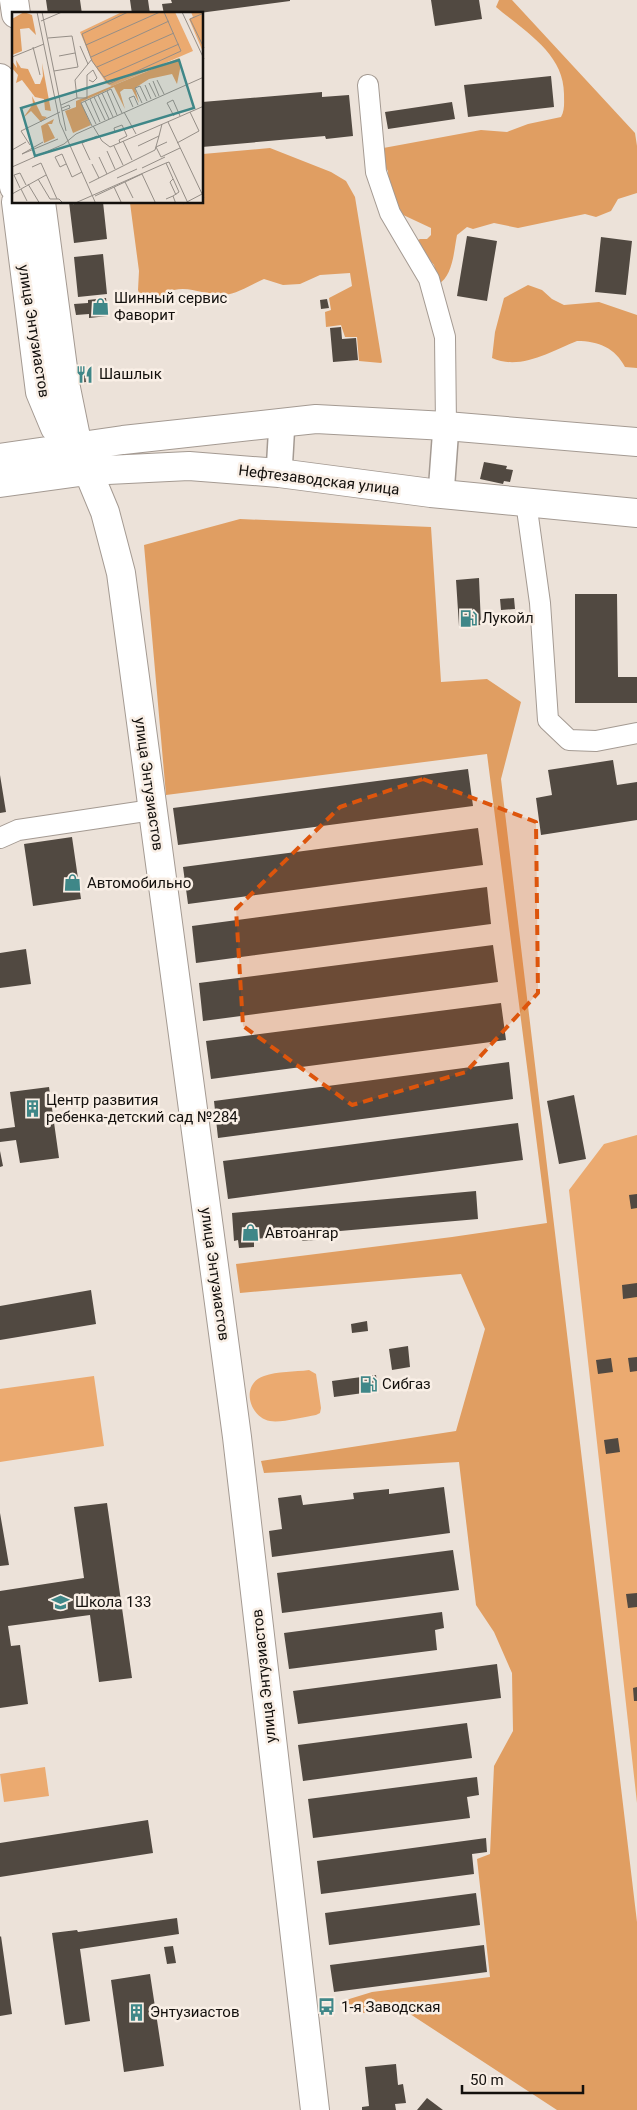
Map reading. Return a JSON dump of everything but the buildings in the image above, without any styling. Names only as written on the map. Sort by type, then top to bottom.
[{"type":"main road","points":[[0,78],[12,171]]},
{"type":"main road","name":"улица Энтузиастов","points":[[16,204],[40,392],[55,428],[82,459]]},
{"type":"main road","name":"улица Энтузиастов","points":[[41,204],[65,383],[82,459],[105,512],[121,573],[237,1438],[315,2110]]},
{"type":"main road","name":"Нефтезаводская улица","points":[[0,483],[82,459],[282,422],[316,419],[446,426],[637,442]]},
{"type":"main road","name":"Нефтезаводская улица","points":[[0,458],[82,459],[279,473],[442,494],[637,513]]},
{"type":"street","points":[[368,85],[376,172],[390,213],[429,280],[445,337],[446,426],[442,494]]},
{"type":"street","points":[[279,473],[282,422]]},
{"type":"street","points":[[526,502],[540,603],[548,720],[569,740],[596,741],[637,733]]},
{"type":"street","points":[[0,838],[18,830],[152,810]]},
{"type":"highlighted area","points":[[423,779],[536,822],[538,993],[466,1072],[352,1105],[243,1026],[236,909],[340,807]]},
{"type":"shaded area","points":[[499,0],[512,0],[635,133],[637,146],[637,193],[618,199],[611,211],[596,217],[585,214],[518,228],[494,223],[473,229],[467,227],[457,235],[450,269],[447,276],[438,284],[434,265],[414,242],[420,239],[427,239],[431,235],[431,228],[399,213],[389,190],[388,171],[377,155],[378,149],[481,130],[507,132],[528,124],[561,117],[564,109],[564,94],[562,79],[557,66],[550,55],[530,34],[496,7]]},
{"type":"shaded area","points":[[270,148],[331,172],[346,181],[355,197],[381,363],[359,361],[357,337],[345,337],[341,325],[326,327],[325,312],[331,310],[329,298],[352,286],[350,273],[320,275],[300,284],[283,285],[264,279],[239,291],[224,295],[181,289],[170,291],[156,300],[142,302],[138,290],[139,271],[130,204],[204,204],[204,154]]},
{"type":"shaded area","points":[[528,285],[542,290],[552,299],[564,305],[599,302],[637,315],[637,368],[625,367],[611,350],[599,344],[585,341],[577,341],[525,361],[503,361],[492,358],[495,332],[504,298]]},
{"type":"shaded area","points":[[240,519],[431,527],[441,682],[487,679],[521,702],[501,779],[637,1922],[637,2110],[557,2110],[407,2012],[356,2013],[346,2000],[372,1992],[490,1977],[477,1859],[490,1854],[494,1766],[513,1731],[512,1673],[494,1632],[476,1605],[459,1462],[264,1473],[261,1461],[456,1431],[485,1329],[461,1274],[240,1293],[236,1264],[547,1223],[487,754],[166,795],[144,545]]},
{"type":"shaded area","points":[[637,1135],[637,1803],[569,1190],[604,1144]]},
{"type":"shaded area","points":[[309,1370],[316,1374],[321,1408],[320,1413],[293,1420],[270,1421],[257,1413],[250,1400],[250,1393],[252,1386],[257,1380],[275,1373]]},
{"type":"shaded area","points":[[94,1376],[104,1446],[0,1462],[0,1389]]},
{"type":"shaded area","points":[[45,1767],[49,1796],[4,1802],[0,1774]]},
{"type":"place","name":"Шинный сервис Фаворит","points":[[100,307]]},
{"type":"place","name":"Шашлык","points":[[85,374]]},
{"type":"place","name":"Лукойл","points":[[468,618]]},
{"type":"place","name":"Автомобильно","points":[[73,883]]},
{"type":"place","name":"Центр развития ребенка-детский сад №284","points":[[32,1109]]},
{"type":"place","name":"Автоангар","points":[[251,1233]]},
{"type":"place","name":"Сибгаз","points":[[368,1384]]},
{"type":"place","name":"Школа 133","points":[[61,1602]]},
{"type":"place","name":"1-я Заводская","points":[[327,2007]]},
{"type":"place","name":"Энтузиастов","points":[[136,2012]]}]
